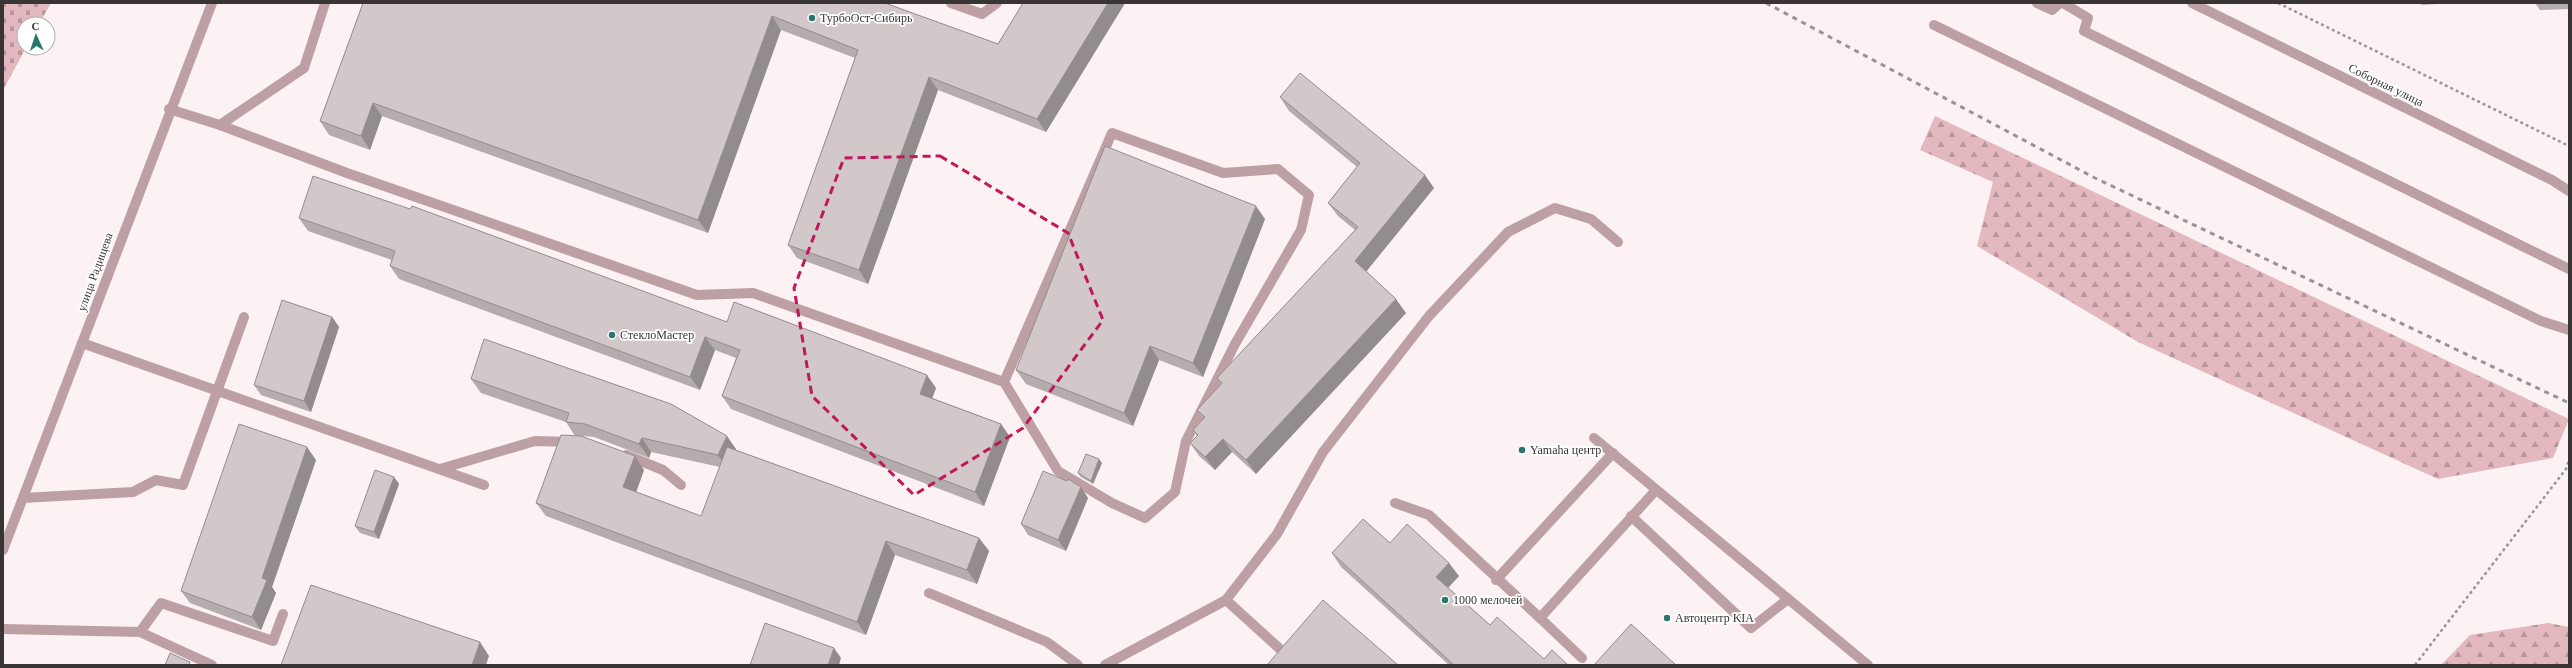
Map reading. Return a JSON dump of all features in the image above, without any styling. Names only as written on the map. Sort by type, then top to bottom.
[{"type":"street","name":"улица Радищева","points":[[3,550],[169,109],[212,3]]},
{"type":"street","points":[[220,125],[304,68],[325,3]]},
{"type":"street","points":[[951,3],[982,14],[997,3]]},
{"type":"street","points":[[2037,3],[2052,10],[2060,3]]},
{"type":"street","points":[[2063,3],[2088,18],[2084,31],[2569,269]]},
{"type":"street","name":"Соборная улица","points":[[2192,3],[2552,180],[2569,191]]},
{"type":"street","points":[[1934,25],[2534,317],[2569,330]]},
{"type":"street","points":[[169,109],[220,125],[355,175],[697,295],[753,293],[1004,382],[1058,471],[1112,503],[1145,518],[1175,492],[1186,441],[1235,344],[1301,230],[1309,195],[1278,170],[1223,173],[1112,133],[1004,382]]},
{"type":"street","points":[[1105,665],[1226,600],[1277,534],[1323,452],[1429,316],[1508,232],[1555,208],[1591,219],[1618,242]]},
{"type":"street","points":[[23,498],[133,492],[156,480],[183,486],[244,317]]},
{"type":"street","points":[[82,343],[484,485]]},
{"type":"street","points":[[1594,438],[1868,665]]},
{"type":"street","points":[[440,469],[535,441],[585,443]]},
{"type":"street","points":[[613,451],[663,470],[681,485]]},
{"type":"street","points":[[1496,580],[1612,453]]},
{"type":"street","points":[[1540,618],[1656,490]]},
{"type":"street","points":[[1396,503],[1429,515],[1496,580],[1540,618],[1582,658]]},
{"type":"street","points":[[1631,516],[1751,628],[1788,599]]},
{"type":"street","points":[[929,592],[1047,642],[1078,665]]},
{"type":"street","points":[[1226,600],[1280,649]]},
{"type":"street","points":[[140,632],[161,603],[273,641],[283,614]]},
{"type":"street","points":[[3,629],[140,632],[212,665]]},
{"type":"path","points":[[2278,3],[2569,146]]},
{"type":"path","points":[[2415,665],[2566,469],[2569,460]]},
{"type":"highlighted area","points":[[940,156],[1068,233],[1103,320],[1023,428],[914,495],[812,396],[794,288],[844,158]]},
{"type":"green space","points":[[3,3],[51,3],[44,16],[16,16],[16,56],[22,56],[3,90]]},
{"type":"green space","points":[[1935,116],[2569,419],[2553,458],[2438,479],[2138,342],[1977,246],[1993,182],[1920,150]]},
{"type":"green space","points":[[2548,623],[2569,627],[2569,665],[2441,665],[2470,635]]},
{"type":"building","points":[[363,3],[885,3],[998,44],[1023,3],[1108,3],[1037,119],[929,77],[859,270],[788,245],[858,50],[772,16],[698,220],[373,103],[361,136],[320,121]]},
{"type":"building","points":[[1300,73],[1425,175],[1355,261],[1396,299],[1246,460],[1223,439],[1205,457],[1190,443],[1198,435],[1193,430],[1205,417],[1197,410],[1222,383],[1217,378],[1358,227],[1328,203],[1360,163],[1280,97]]},
{"type":"building","points":[[1105,146],[1256,206],[1193,363],[1150,346],[1124,413],[1016,370]]},
{"type":"building","points":[[313,176],[410,209],[412,206],[727,322],[734,302],[927,375],[920,394],[1001,424],[975,492],[722,396],[740,350],[705,337],[690,377],[390,266],[395,251],[299,218]]},
{"type":"building","points":[[282,300],[332,317],[304,401],[254,385]]},
{"type":"building","points":[[484,339],[671,404],[727,436],[718,455],[642,438],[639,444],[585,424],[566,422],[569,413],[471,379]]},
{"type":"building","points":[[239,424],[307,447],[262,578],[267,580],[252,617],[181,591]]},
{"type":"building","points":[[561,435],[581,436],[635,456],[623,487],[701,516],[727,447],[979,538],[967,570],[886,541],[857,622],[536,503]]},
{"type":"building","points":[[1086,454],[1099,459],[1091,481],[1078,473]]},
{"type":"building","points":[[375,470],[394,477],[374,532],[355,526]]},
{"type":"building","points":[[1043,471],[1067,481],[1068,479],[1081,487],[1058,540],[1021,524]]},
{"type":"building","points":[[1363,519],[1390,543],[1407,524],[1449,563],[1436,577],[1490,625],[1497,617],[1544,659],[1552,650],[1568,665],[1454,665],[1332,553]]},
{"type":"building","points":[[311,585],[480,642],[472,665],[281,665]]},
{"type":"building","points":[[1323,600],[1398,665],[1267,665]]},
{"type":"building","points":[[765,623],[834,648],[828,665],[750,665]]},
{"type":"building","points":[[1631,624],[1676,665],[1594,665]]},
{"type":"building","points":[[170,653],[190,662],[189,665],[165,665]]},
{"type":"railway","points":[[1766,3],[2095,178],[2569,403]]},
{"type":"place","name":"ТурбоОст-Сибирь","points":[[812,18]]},
{"type":"place","name":"СтеклоМастер","points":[[612,335]]},
{"type":"place","name":"Yamaha центр","points":[[1522,450]]},
{"type":"place","name":"1000 мелочей","points":[[1445,600]]},
{"type":"place","name":"Автоцентр KIA","points":[[1667,618]]}]
